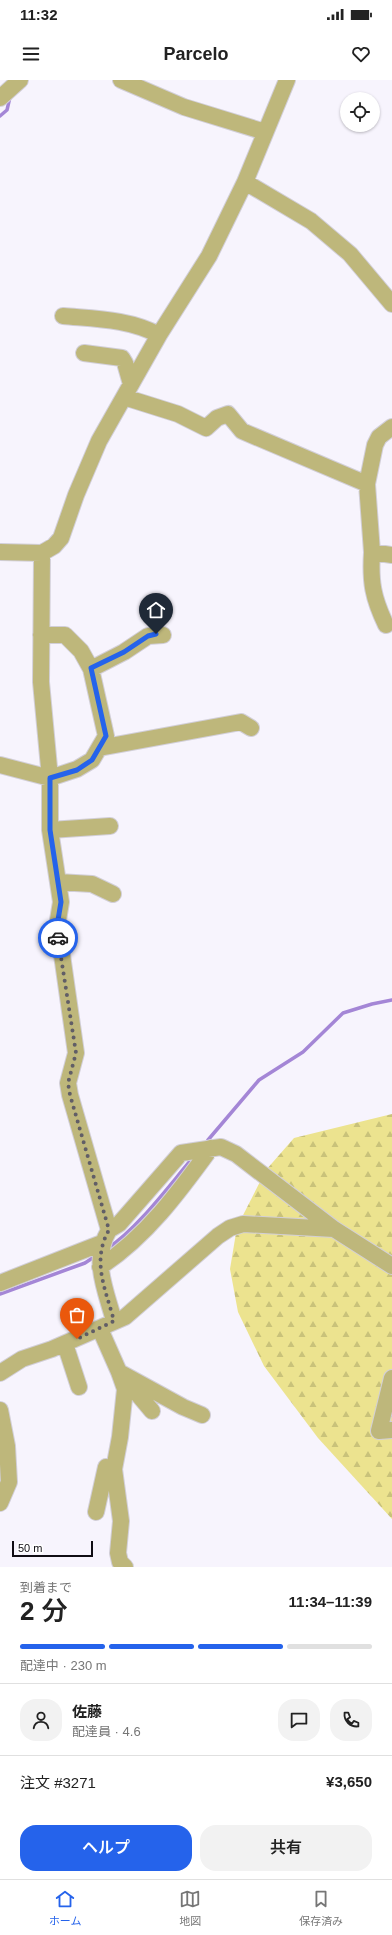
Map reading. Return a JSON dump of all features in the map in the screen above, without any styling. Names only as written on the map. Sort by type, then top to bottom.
[{"type":"street","points":[[2,96],[20,80]]},
{"type":"street","points":[[121,80],[184,107],[265,132]]},
{"type":"street","points":[[0,552],[42,553],[54,546],[62,538],[76,495],[99,441],[158,335],[209,256],[245,182],[287,80]]},
{"type":"street","points":[[245,182],[311,222],[350,254],[392,304]]},
{"type":"street","points":[[63,316],[127,322],[144,327],[158,335]]},
{"type":"street","points":[[84,353],[122,358],[125,363],[127,391]]},
{"type":"street","points":[[127,391],[206,428],[217,418],[228,414],[242,431],[366,484]]},
{"type":"street","points":[[386,625],[378,608],[371,579],[372,552],[366,484],[375,445],[379,437],[392,427]]},
{"type":"street","points":[[372,552],[392,555]]},
{"type":"street","points":[[42,553],[41,682],[50,778],[50,830],[61,902],[56,932],[62,955],[76,1053],[68,1083],[104,1239],[100,1264],[107,1325],[125,1389],[120,1437],[106,1467],[96,1512]]},
{"type":"street","points":[[0,765],[50,778],[77,770],[92,760],[106,736],[91,668],[81,651],[65,635],[41,635]]},
{"type":"street","points":[[91,668],[124,652],[148,636],[163,635]]},
{"type":"street","points":[[99,748],[241,722],[251,728]]},
{"type":"street","points":[[50,830],[110,826]]},
{"type":"street","points":[[58,882],[92,884],[113,894]]},
{"type":"street","points":[[0,1283],[104,1239],[181,1153],[221,1147],[236,1154],[334,1229],[392,1266]]},
{"type":"street","points":[[100,1264],[129,1246],[177,1194],[210,1148]]},
{"type":"street","points":[[0,1373],[22,1359],[65,1344],[124,1317],[218,1236],[230,1228],[243,1224],[334,1229]]},
{"type":"street","points":[[65,1344],[79,1387]]},
{"type":"street","points":[[119,1372],[152,1411]]},
{"type":"street","points":[[119,1372],[202,1415]]},
{"type":"street","points":[[392,1378],[379,1431],[392,1430]]},
{"type":"street","points":[[0,1410],[7,1446],[9,1482],[0,1503]]},
{"type":"street","points":[[106,1467],[121,1521],[118,1553],[120,1562],[125,1567]]},
{"type":"green space","points":[[392,1114],[392,1519],[318,1438],[264,1366],[238,1312],[230,1269],[237,1227],[266,1170],[294,1138]]},
{"type":"waterway","points":[[0,116],[7,110],[10,97]]},
{"type":"waterway","points":[[208,1140],[259,1080],[303,1052],[343,1013],[372,1004],[392,1000]]},
{"type":"waterway","points":[[108,1248],[119,1240],[141,1219],[191,1160]]},
{"type":"waterway","points":[[0,1294],[85,1263],[97,1255]]},
{"type":"way so far","points":[[58,938],[61,948],[76,1053],[68,1083],[70,1095],[109,1230],[102,1243],[100,1270],[114,1321],[77,1339]]},
{"type":"route","points":[[58,938],[56,932],[61,902],[50,830],[50,778],[77,770],[92,760],[106,736],[91,668],[124,652],[148,636],[156,634]]}]
